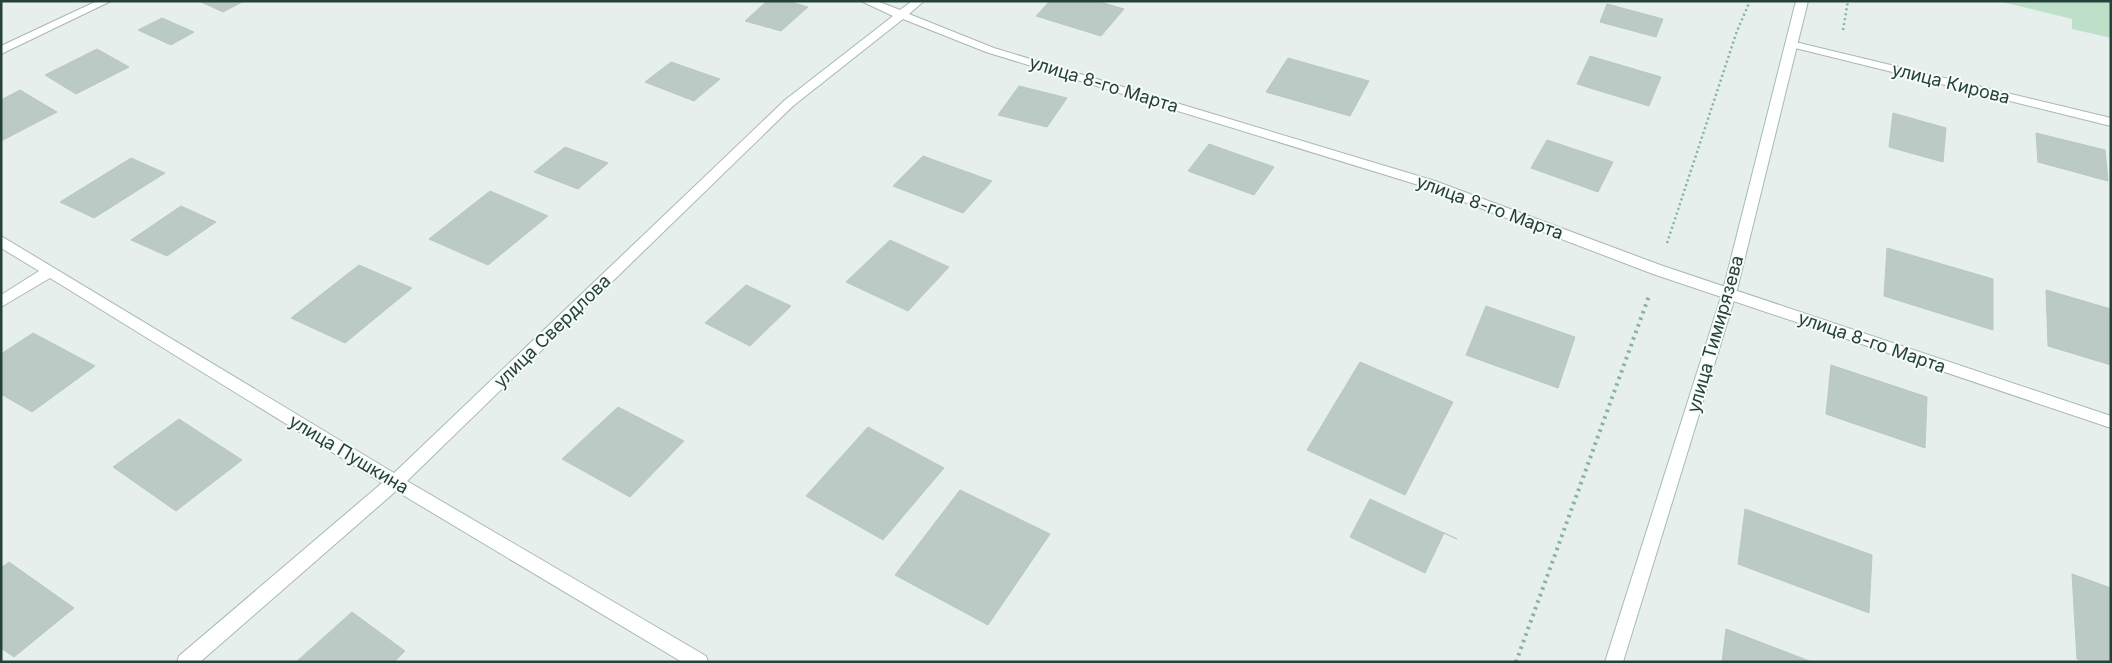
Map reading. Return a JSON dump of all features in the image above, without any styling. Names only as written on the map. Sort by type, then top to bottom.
[{"type":"street","points":[[1,51],[106,1]]},
{"type":"street","name":"улица 8-го Марта","points":[[866,1],[990,50],[1430,184],[1658,270],[2111,422]]},
{"type":"street","name":"улица Свердлова","points":[[186,662],[395,482],[789,103],[919,1]]},
{"type":"street","name":"улица Тимирязева","points":[[1614,662],[1729,294],[1802,1]]},
{"type":"street","name":"улица Кирова","points":[[1791,44],[2111,122]]},
{"type":"street","name":"улица Пушкина","points":[[1,241],[395,482],[699,662]]},
{"type":"street","points":[[1,302],[50,271]]},
{"type":"path","points":[[1516,662],[1658,270],[1737,31],[1750,1]]},
{"type":"green space","points":[[1998,1],[2111,1],[2111,38],[2072,29],[2072,19]]},
{"type":"building","points":[[199,1],[244,1],[223,12]]},
{"type":"building","points":[[767,1],[787,1],[808,7],[781,31],[745,21]]},
{"type":"building","points":[[1050,1],[1097,1],[1124,9],[1101,36],[1036,16]]},
{"type":"building","points":[[1607,4],[1663,19],[1656,37],[1600,22]]},
{"type":"building","points":[[162,18],[194,32],[171,45],[138,30]]},
{"type":"building","points":[[97,49],[129,67],[76,94],[45,75]]},
{"type":"building","points":[[1590,56],[1661,77],[1649,106],[1577,84]]},
{"type":"building","points":[[1288,58],[1369,81],[1350,116],[1266,92]]},
{"type":"building","points":[[671,62],[720,79],[694,101],[645,82]]},
{"type":"building","points":[[1019,86],[1067,98],[1047,127],[998,115]]},
{"type":"building","points":[[20,90],[57,112],[1,141],[1,100]]},
{"type":"building","points":[[1893,113],[1946,128],[1943,162],[1889,147]]},
{"type":"building","points":[[2036,133],[2105,150],[2108,181],[2038,162]]},
{"type":"building","points":[[1547,140],[1613,162],[1598,192],[1531,168]]},
{"type":"building","points":[[1209,144],[1274,167],[1254,195],[1188,171]]},
{"type":"building","points":[[565,147],[608,163],[578,189],[534,172]]},
{"type":"building","points":[[923,156],[992,181],[963,213],[893,186]]},
{"type":"building","points":[[131,158],[165,173],[94,218],[60,202]]},
{"type":"building","points":[[490,191],[548,216],[488,265],[429,239]]},
{"type":"building","points":[[181,206],[216,222],[167,256],[131,240]]},
{"type":"building","points":[[890,240],[949,267],[908,311],[846,282]]},
{"type":"building","points":[[1887,248],[1993,279],[1993,330],[1884,296]]},
{"type":"building","points":[[359,265],[412,288],[345,343],[291,318]]},
{"type":"building","points":[[746,285],[791,306],[750,346],[705,323]]},
{"type":"building","points":[[2046,290],[2111,309],[2111,365],[2048,346]]},
{"type":"building","points":[[1486,306],[1575,337],[1558,388],[1466,355]]},
{"type":"building","points":[[33,333],[95,366],[32,412],[1,394],[1,354]]},
{"type":"building","points":[[1360,362],[1453,402],[1405,495],[1307,450]]},
{"type":"building","points":[[1831,365],[1927,397],[1925,448],[1826,414]]},
{"type":"building","points":[[618,407],[684,441],[630,497],[562,459]]},
{"type":"building","points":[[179,419],[242,460],[176,511],[113,467]]},
{"type":"building","points":[[868,427],[944,468],[883,540],[806,496]]},
{"type":"building","points":[[960,490],[1050,534],[988,625],[895,575]]},
{"type":"building","points":[[1370,499],[1444,533],[1425,573],[1350,537]]},
{"type":"building","points":[[1745,509],[1872,555],[1869,613],[1738,564]]},
{"type":"building","points":[[9,562],[74,608],[14,657],[1,648],[1,568]]},
{"type":"building","points":[[2072,574],[2111,588],[2111,662],[2083,662],[2077,659]]},
{"type":"building","points":[[352,612],[405,651],[394,662],[296,662]]},
{"type":"building","points":[[1726,629],[1812,662],[1722,662]]}]
